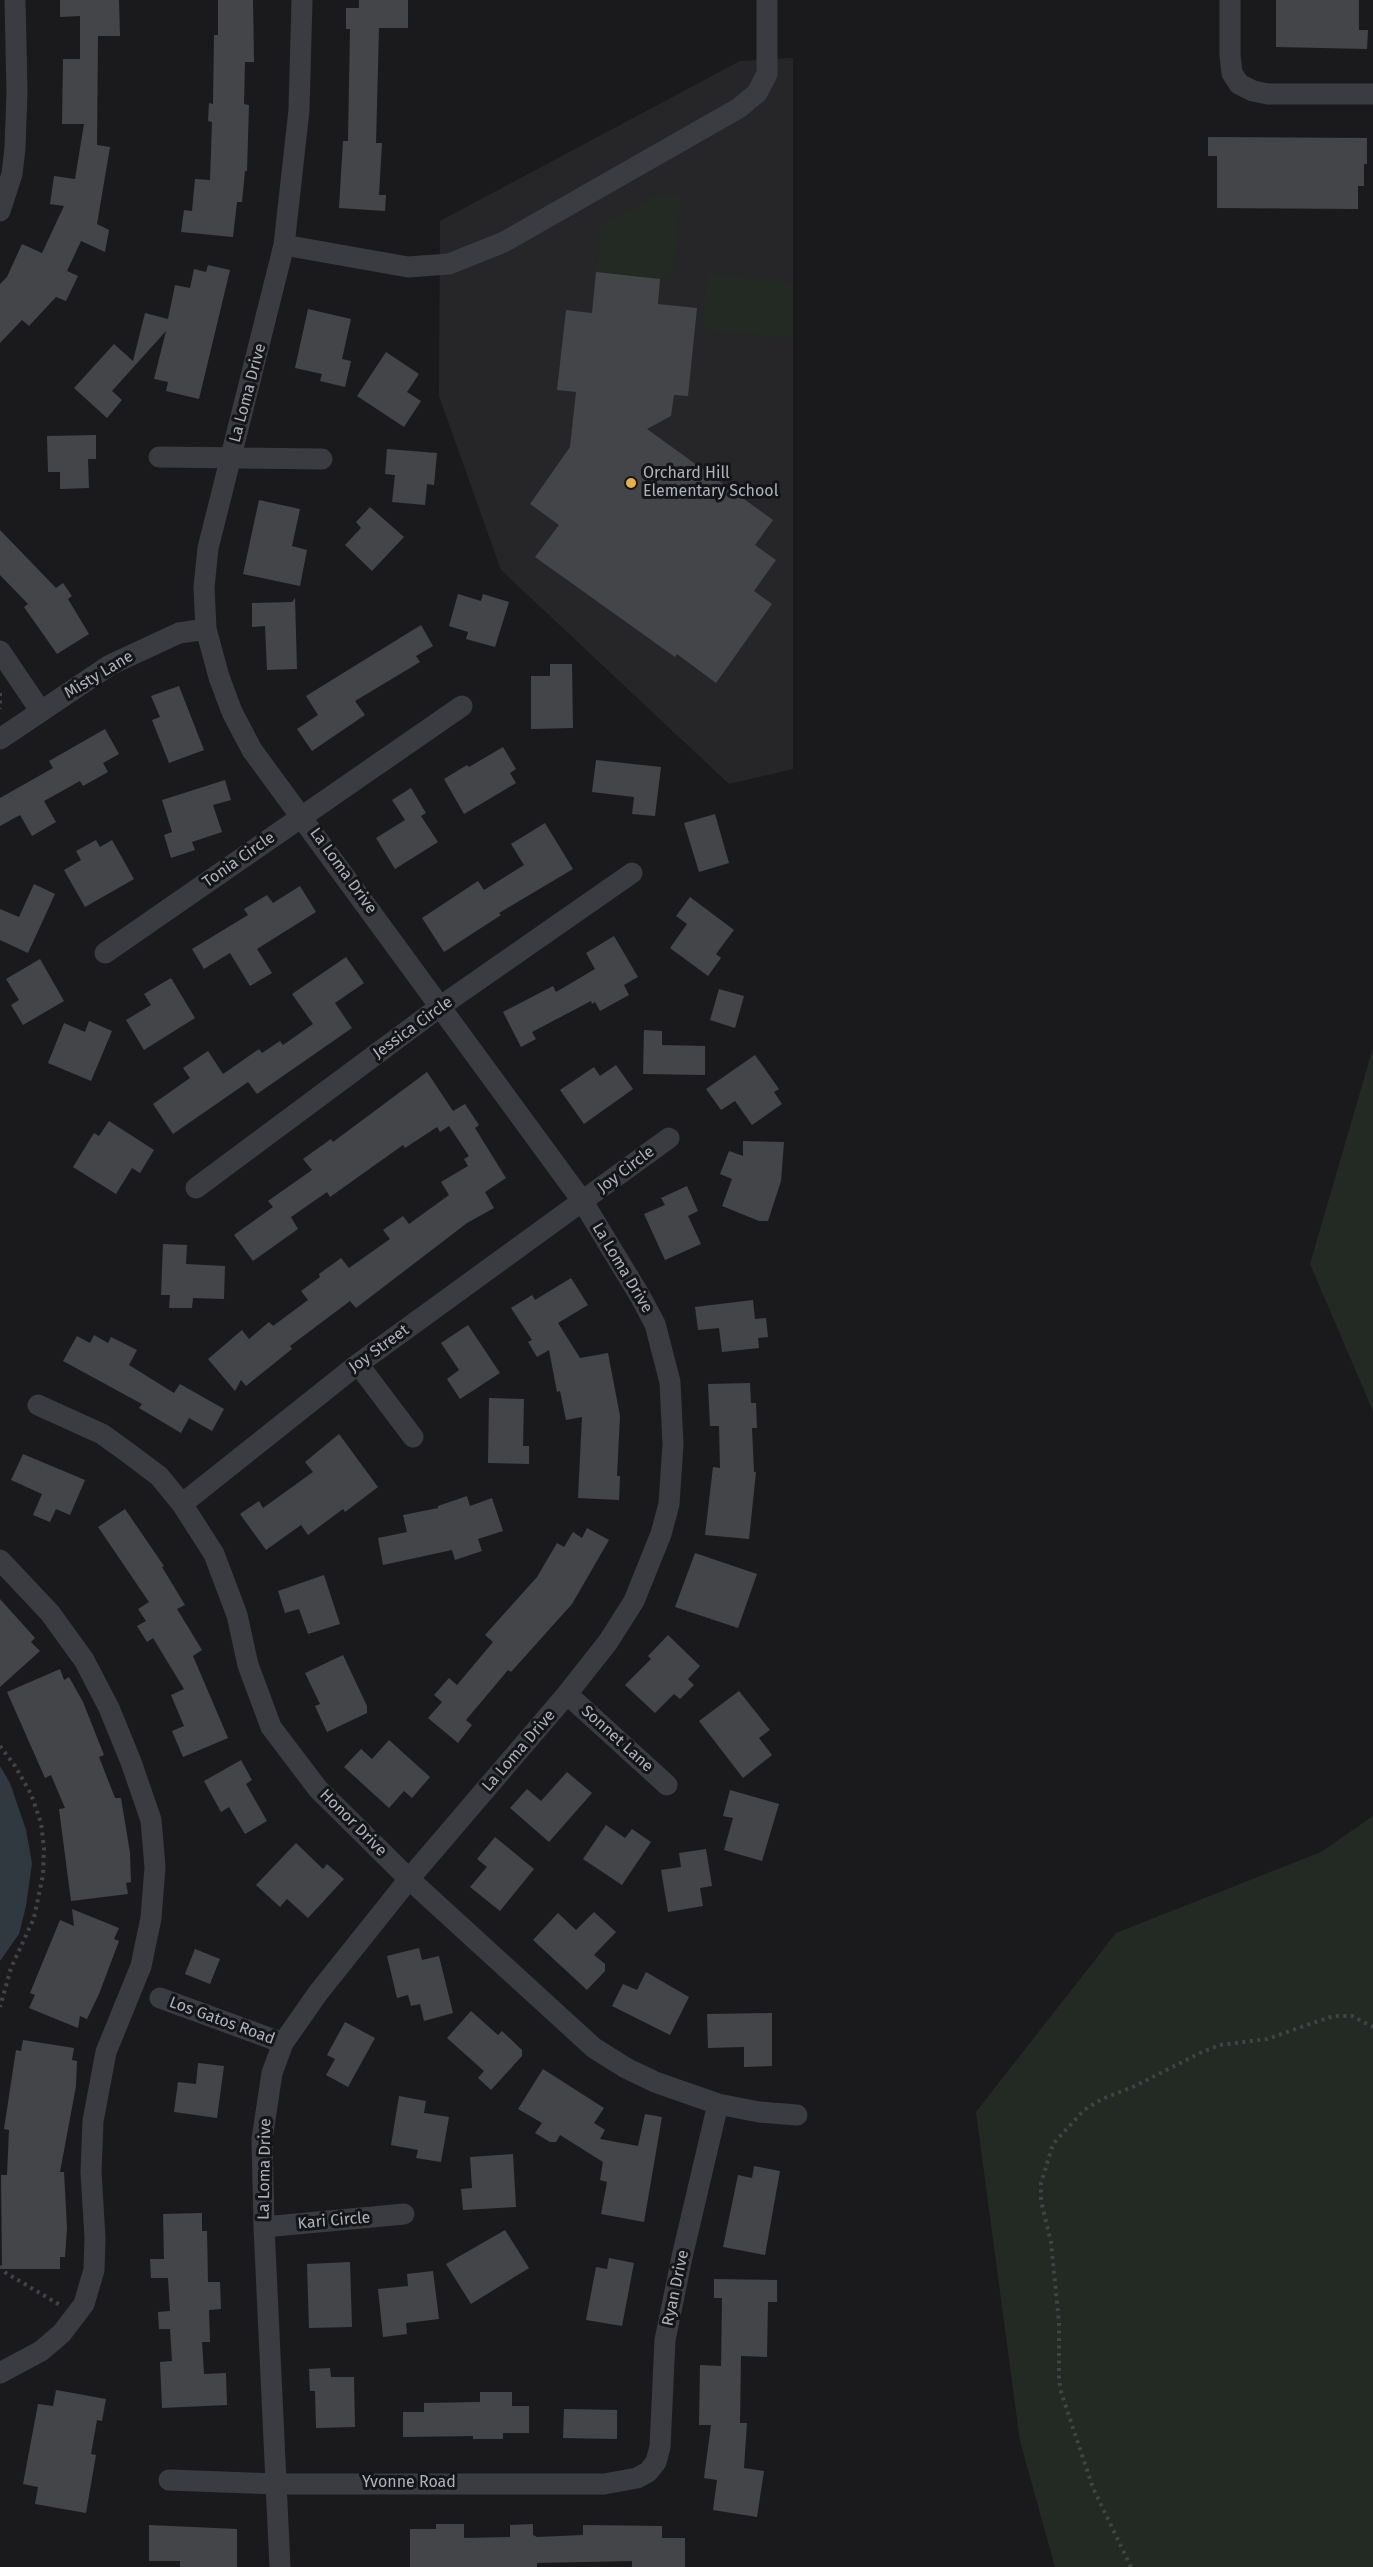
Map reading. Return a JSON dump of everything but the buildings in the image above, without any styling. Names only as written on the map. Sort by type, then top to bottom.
[{"type":"street","points":[[0,211],[12,174],[15,148],[17,92],[15,0]]},
{"type":"street","name":"La Loma Drive","points":[[280,2567],[262,2139],[272,2073],[284,2043],[318,1993],[409,1879],[567,1694],[608,1642],[634,1601],[649,1568],[669,1504],[673,1444],[670,1382],[655,1324],[583,1202],[303,816],[252,750],[232,712],[219,677],[206,629],[204,587],[208,548],[259,353],[284,245],[299,110],[302,0]]},
{"type":"street","points":[[284,245],[408,267],[449,264],[504,242],[739,108],[758,93],[767,75],[767,0]]},
{"type":"street","points":[[1230,0],[1230,55],[1232,73],[1239,84],[1253,91],[1268,94],[1373,94]]},
{"type":"street","points":[[159,457],[322,459]]},
{"type":"street","name":"Misty Lane","points":[[0,739],[110,665],[179,633],[206,629]]},
{"type":"street","points":[[0,651],[40,710]]},
{"type":"street","name":"Tonia Circle","points":[[105,953],[462,706]]},
{"type":"street","name":"Jessica Circle","points":[[196,1188],[441,1006],[632,873]]},
{"type":"street","name":"Joy Circle","points":[[583,1202],[669,1138]]},
{"type":"street","name":"Joy Street","points":[[182,1504],[358,1364],[583,1202]]},
{"type":"street","points":[[358,1364],[413,1437]]},
{"type":"street","name":"Honor Drive","points":[[38,1405],[110,1440],[159,1476],[182,1504],[214,1554],[237,1615],[248,1665],[271,1727],[318,1789],[409,1879],[594,2048],[626,2068],[655,2082],[718,2104],[759,2112],[797,2115]]},
{"type":"street","points":[[0,1560],[50,1613],[84,1660],[109,1708],[131,1762],[151,1820],[154,1844],[151,1918],[141,1966],[106,2052],[93,2121],[91,2172],[96,2238],[94,2270],[84,2304],[62,2333],[41,2351],[0,2373]]},
{"type":"street","name":"Sonnet Lane","points":[[567,1694],[667,1785]]},
{"type":"street","name":"Los Gatos Road","points":[[160,1998],[284,2043]]},
{"type":"street","name":"Ryan Drive","points":[[648,2472],[656,2462],[660,2447],[665,2340],[718,2104]]},
{"type":"street","name":"Kari Circle","points":[[264,2227],[404,2214]]},
{"type":"street","name":"Yvonne Road","points":[[169,2480],[276,2484],[604,2484],[637,2478],[648,2472]]},
{"type":"path","points":[[0,693],[0,709]]},
{"type":"path","points":[[0,1746],[31,1794],[41,1823],[44,1848],[43,1875],[34,1918],[11,1968],[0,2007]]},
{"type":"path","points":[[1131,2567],[1093,2488],[1059,2379],[1059,2323],[1051,2242],[1041,2201],[1041,2183],[1053,2144],[1084,2110],[1102,2099],[1135,2086],[1220,2045],[1267,2039],[1333,2016],[1352,2016],[1373,2026]]},
{"type":"path","points":[[0,2266],[6,2273],[76,2314]]},
{"type":"shaded area","name":"Orchard Hill Elementary School","points":[[793,58],[793,769],[729,784],[501,570],[439,396],[440,221],[740,61]]},
{"type":"shaded area","points":[[657,194],[681,196],[673,271],[661,280],[596,274],[601,226]]},
{"type":"shaded area","points":[[707,274],[792,282],[792,339],[703,329]]},
{"type":"shaded area","points":[[1373,1048],[1373,1411],[1310,1264]]},
{"type":"shaded area","points":[[0,1766],[10,1783],[26,1830],[32,1863],[26,1906],[19,1934],[0,1961]]},
{"type":"shaded area","points":[[1373,1816],[1373,2567],[1055,2567],[1020,2441],[976,2112],[1116,1933],[1321,1852]]},
{"type":"place","name":"Orchard Hill Elementary School","points":[[631,483]]}]
